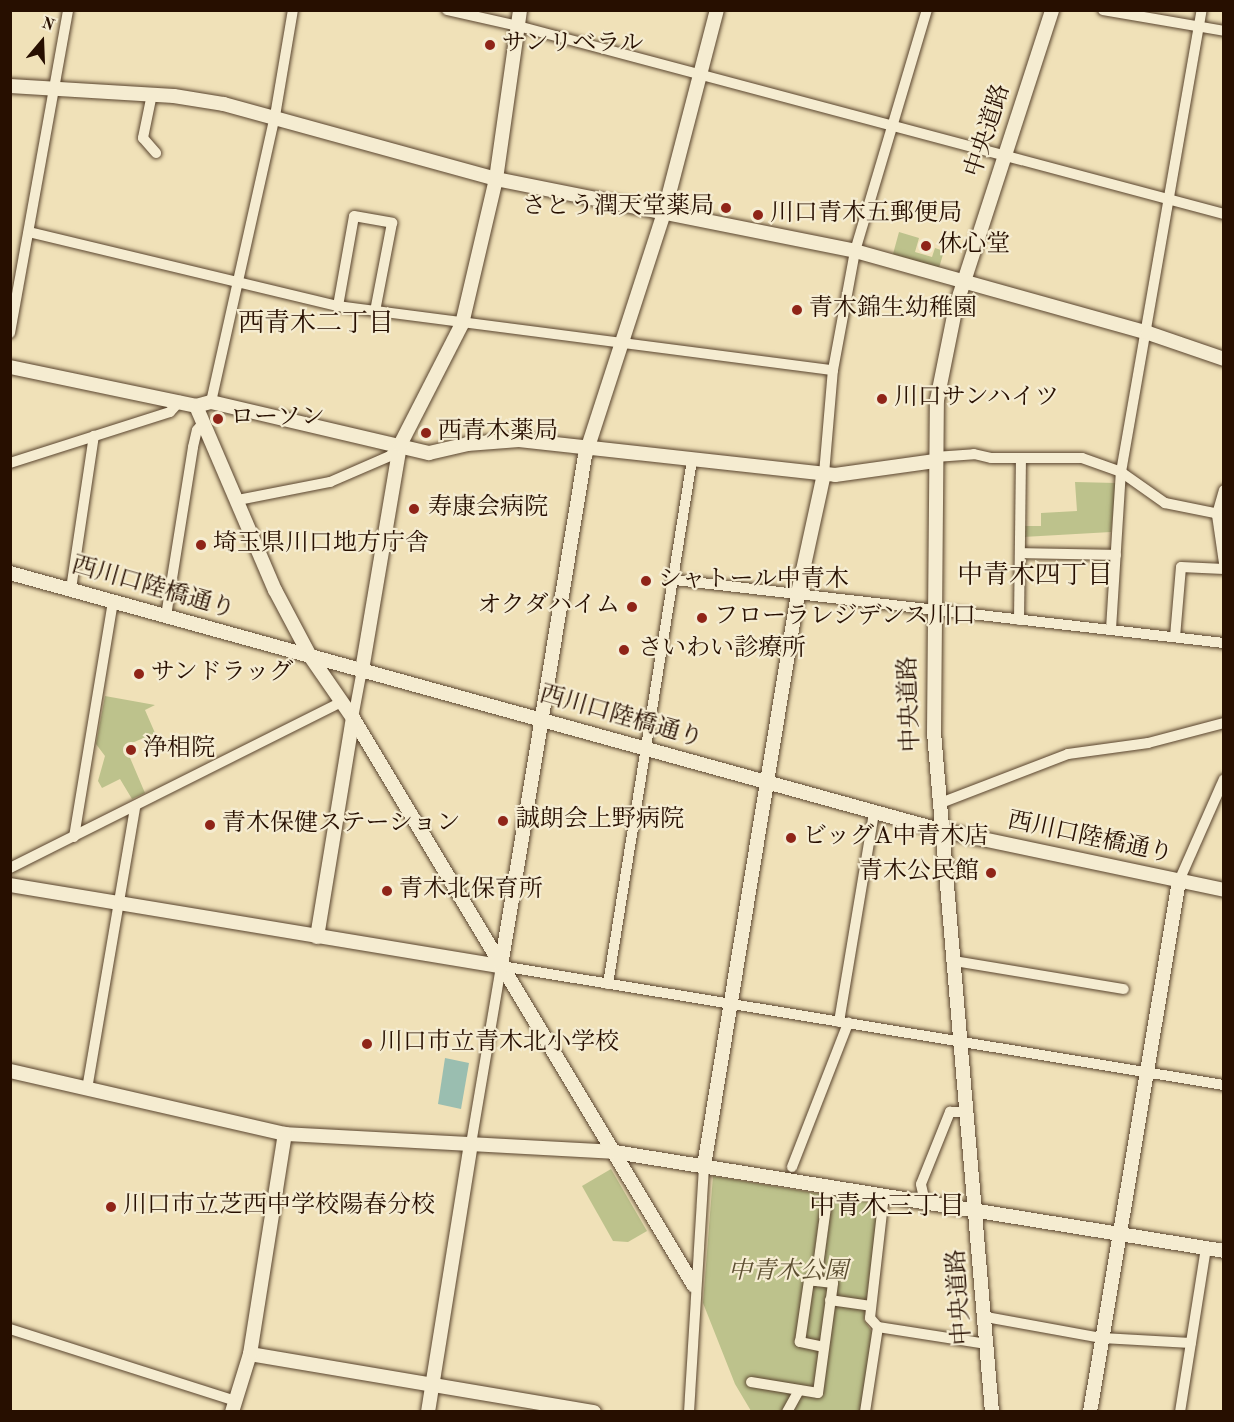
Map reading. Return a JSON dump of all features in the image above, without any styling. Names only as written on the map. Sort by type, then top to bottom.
[{"type":"street","points":[[10,333],[56,88],[68,10]]},
{"type":"street","points":[[211,402],[275,116],[293,10]]},
{"type":"street","points":[[447,10],[518,26],[1005,156],[1172,198],[1224,214]]},
{"type":"street","points":[[238,500],[330,482],[390,456],[400,445],[462,324],[496,179],[520,10]]},
{"type":"street","points":[[428,1412],[587,448],[664,213],[717,10]]},
{"type":"street","points":[[689,1412],[694,1286],[704,1166],[798,592],[824,474],[833,370],[855,251],[927,10]]},
{"type":"street","name":"中央道路","points":[[992,1412],[963,1040],[938,804],[933,611],[935,459],[941,369],[963,282],[1052,10]]},
{"type":"street","points":[[1103,10],[1224,31]]},
{"type":"street","points":[[1111,629],[1121,472],[1172,198],[1201,28],[1202,10]]},
{"type":"street","points":[[10,86],[152,94],[224,104],[275,116],[496,179],[855,251],[1148,333],[1224,359]]},
{"type":"street","points":[[152,94],[144,138],[156,153]]},
{"type":"street","points":[[338,306],[354,216],[392,223],[375,310]]},
{"type":"street","points":[[30,232],[338,306],[462,324],[833,370]]},
{"type":"street","points":[[10,367],[196,406],[211,402],[429,453],[467,444],[519,440],[824,474],[974,454],[1021,459],[1082,458],[1121,472],[1165,503],[1220,515]]},
{"type":"street","points":[[10,463],[170,412],[180,401]]},
{"type":"street","points":[[196,406],[275,590],[310,656],[353,718],[694,1286]]},
{"type":"street","points":[[166,616],[194,447],[203,423]]},
{"type":"street","points":[[71,589],[94,436]]},
{"type":"street","points":[[317,938],[400,445]]},
{"type":"street","points":[[1019,620],[1021,459]]},
{"type":"street","points":[[608,984],[648,749],[692,460]]},
{"type":"street","points":[[1224,490],[1220,515],[1224,563]]},
{"type":"street","points":[[1020,553],[1116,555]]},
{"type":"street","points":[[1175,638],[1180,567],[1224,569]]},
{"type":"street","name":"西川口陸橋通り","points":[[10,573],[940,830],[1224,890]]},
{"type":"street","points":[[675,580],[798,592],[933,611],[1224,643]]},
{"type":"street","points":[[74,837],[113,601]]},
{"type":"street","points":[[10,868],[342,702]]},
{"type":"street","points":[[938,804],[1068,754],[1149,743],[1224,723]]},
{"type":"street","points":[[1090,1412],[1179,881],[1224,778]]},
{"type":"street","points":[[87,1089],[135,807]]},
{"type":"street","points":[[792,1167],[844,1023],[874,812]]},
{"type":"street","points":[[10,885],[317,938],[963,1040],[1224,1085]]},
{"type":"street","points":[[954,961],[1124,990]]},
{"type":"street","points":[[10,1071],[285,1134],[615,1152],[1224,1251]]},
{"type":"street","points":[[925,1202],[921,1184],[950,1112],[968,1112]]},
{"type":"street","points":[[10,1329],[233,1406],[250,1354],[285,1134]]},
{"type":"street","points":[[816,1281],[829,1185]]},
{"type":"street","points":[[884,1195],[870,1318],[878,1327],[987,1344]]},
{"type":"street","points":[[1180,1412],[1206,1248]]},
{"type":"street","points":[[750,1382],[818,1393],[833,1283],[809,1280],[800,1342],[824,1347]]},
{"type":"street","points":[[830,1300],[872,1306]]},
{"type":"street","points":[[986,1317],[1102,1338],[1191,1343]]},
{"type":"street","points":[[865,1412],[878,1327]]},
{"type":"street","points":[[250,1354],[432,1384],[542,1407],[594,1412]]},
{"type":"street","points":[[787,1412],[800,1390]]},
{"type":"green space","points":[[899,232],[919,238],[915,252],[932,257],[935,248],[944,251],[939,268],[893,254]]},
{"type":"green space","points":[[1075,482],[1116,483],[1111,532],[1023,537],[1023,526],[1041,526],[1041,513],[1077,511]]},
{"type":"green space","name":"浄相院","points":[[105,696],[155,705],[145,710],[155,733],[125,746],[145,793],[132,799],[120,779],[102,788],[98,781],[105,756],[96,744]]},
{"type":"green space","points":[[611,1169],[647,1231],[628,1242],[613,1241],[582,1186]]},
{"type":"green space","name":"中青木公園","points":[[713,1176],[875,1203],[878,1208],[864,1320],[872,1332],[861,1411],[751,1411],[735,1384],[703,1303]]},
{"type":"shaded area","points":[[445,1058],[469,1063],[461,1109],[438,1104]]},
{"type":"place","name":"サンリベラル","points":[[490,45]]},
{"type":"place","name":"さとう潤天堂薬局","points":[[726,208]]},
{"type":"place","name":"川口青木五郵便局","points":[[758,215]]},
{"type":"place","name":"休心堂","points":[[926,246]]},
{"type":"place","name":"青木錦生幼稚園","points":[[797,310]]},
{"type":"place","name":"川口サンハイツ","points":[[882,399]]},
{"type":"place","name":"ローソン","points":[[218,419]]},
{"type":"place","name":"西青木薬局","points":[[426,433]]},
{"type":"place","name":"寿康会病院","points":[[414,509]]},
{"type":"place","name":"埼玉県川口地方庁舎","points":[[201,545]]},
{"type":"place","name":"シャトール中青木","points":[[646,581]]},
{"type":"place","name":"オクダハイム","points":[[632,607]]},
{"type":"place","name":"フローラレジデンス川口","points":[[702,618]]},
{"type":"place","name":"さいわい診療所","points":[[624,650]]},
{"type":"place","name":"サンドラッグ","points":[[139,674]]},
{"type":"place","name":"浄相院","points":[[131,750]]},
{"type":"place","name":"誠朗会上野病院","points":[[503,821]]},
{"type":"place","name":"青木保健ステーション","points":[[210,825]]},
{"type":"place","name":"ビッグA中青木店","points":[[791,838]]},
{"type":"place","name":"青木公民館","points":[[991,873]]},
{"type":"place","name":"青木北保育所","points":[[387,891]]},
{"type":"place","name":"川口市立青木北小学校","points":[[367,1044]]},
{"type":"place","name":"川口市立芝西中学校陽春分校","points":[[111,1207]]},
{"type":"district","name":"西青木二丁目","points":[[316,325]]},
{"type":"district","name":"中青木四丁目","points":[[1035,577]]},
{"type":"district","name":"中青木三丁目","points":[[887,1208]]}]
